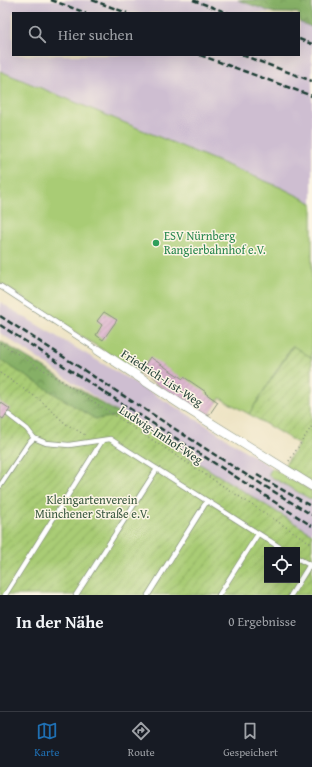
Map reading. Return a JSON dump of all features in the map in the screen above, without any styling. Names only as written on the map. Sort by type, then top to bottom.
[{"type":"street","name":"Friedrich-List-Weg","points":[[98,350],[284,470],[312,486]]},
{"type":"lane","name":"Friedrich-List-Weg","points":[[0,286],[98,350]]},
{"type":"lane","points":[[9,415],[27,429],[34,438],[46,443],[69,445],[110,440],[279,547]]},
{"type":"lane","points":[[0,486],[28,444],[34,438]]},
{"type":"lane","points":[[5,595],[102,440]]},
{"type":"lane","points":[[76,595],[157,469]]},
{"type":"lane","points":[[148,595],[207,501]]},
{"type":"lane","points":[[219,595],[258,534]]},
{"type":"lane","points":[[291,595],[311,566],[300,560]]},
{"type":"path","name":"Ludwig-Imhof-Weg","points":[[0,343],[312,544]]},
{"type":"path","points":[[0,373],[40,400],[66,424],[81,434],[102,440]]},
{"type":"path","points":[[284,470],[312,426]]},
{"type":"shaded area","points":[[0,0],[238,0],[271,12],[12,12],[12,56],[300,56],[300,22],[312,27],[312,203],[282,188],[0,71]]},
{"type":"shaded area","points":[[0,302],[204,424],[272,468],[312,491],[312,534],[123,416],[0,333]]},
{"type":"green space","points":[[238,0],[312,0],[312,27],[300,22],[300,12],[271,12]]},
{"type":"green space","name":"ESV Nürnberg Rangierbahnhof e.V.","points":[[0,71],[282,188],[312,203],[312,358],[292,346],[249,414],[220,398],[207,418],[0,283]]},
{"type":"green space","points":[[0,341],[123,416],[95,419],[0,360]]},
{"type":"green space","points":[[293,346],[312,358],[312,483],[284,466],[299,444],[249,414]]},
{"type":"green space","name":"Kleingartenverein Münchener Straße e.V.","points":[[0,360],[95,419],[123,416],[312,534],[312,595],[0,595]]},
{"type":"green space","points":[[272,468],[312,491],[312,500],[268,475]]},
{"type":"building","points":[[104,312],[117,320],[103,340],[96,335],[102,325],[97,321]]},
{"type":"building","points":[[150,357],[183,379],[184,377],[218,402],[207,418],[139,373]]},
{"type":"building","points":[[0,402],[10,409],[3,419],[0,417]]},
{"type":"railway","points":[[51,0],[83,12]]},
{"type":"railway","points":[[92,0],[124,12]]},
{"type":"railway","points":[[193,0],[225,12]]},
{"type":"railway","points":[[300,39],[312,44]]},
{"type":"railway","points":[[203,56],[312,96]]},
{"type":"railway","points":[[245,56],[312,81]]},
{"type":"railway","points":[[0,316],[237,469],[312,515]]},
{"type":"railway","points":[[0,325],[312,526]]},
{"type":"railway","points":[[257,475],[312,507]]},
{"type":"place","name":"ESV Nürnberg Rangierbahnhof e.V.","points":[[156,243]]}]
